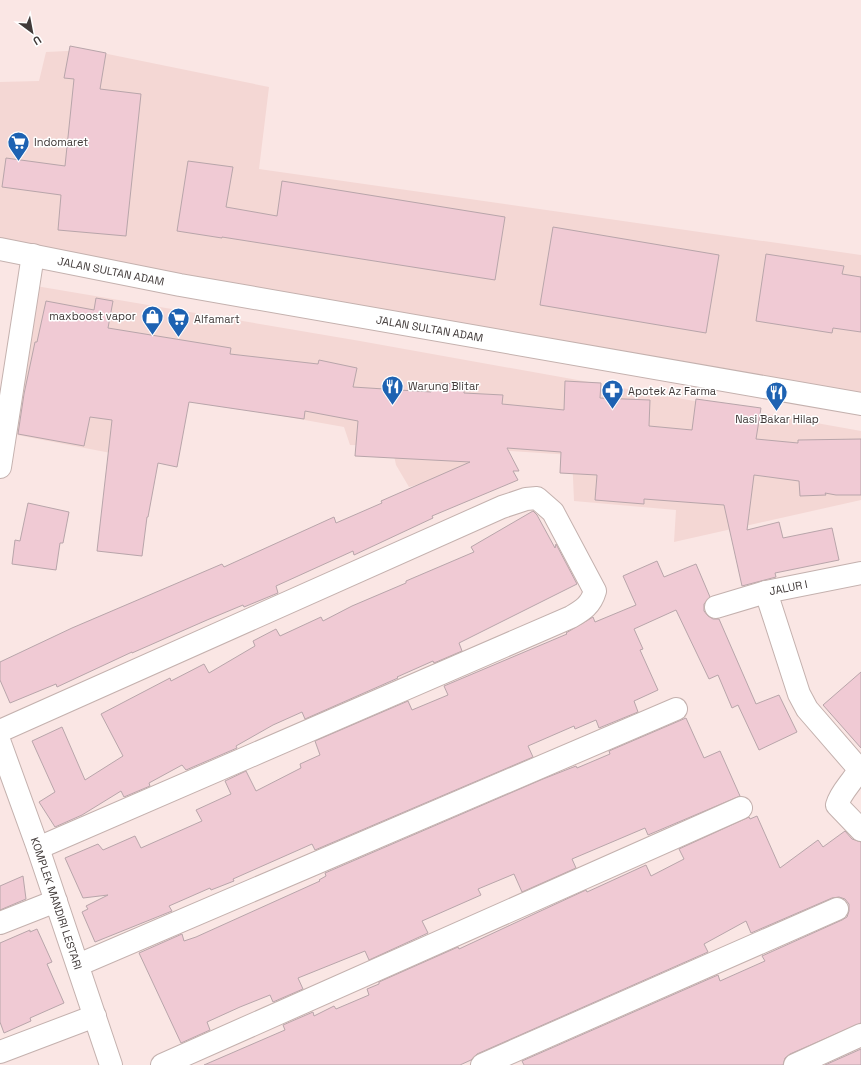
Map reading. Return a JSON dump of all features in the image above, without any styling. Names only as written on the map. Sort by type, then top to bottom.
[{"type":"street","name":"JALAN SULTAN ADAM","points":[[0,250],[33,255],[180,285],[861,404]]},
{"type":"street","points":[[0,467],[33,255]]},
{"type":"street","points":[[0,730],[502,508],[526,499],[537,498],[552,512],[595,591],[593,599],[585,609],[571,617],[38,848]]},
{"type":"street","name":"JALUR I","points":[[716,606],[766,592],[861,573]]},
{"type":"street","points":[[766,592],[799,694],[807,710],[859,769],[854,780],[839,798],[837,805],[861,830]]},
{"type":"street","points":[[78,966],[676,708]]},
{"type":"street","name":"KOMPLEK MANDIRI LESTARI","points":[[0,743],[8,793],[38,848],[111,1065]]},
{"type":"street","points":[[162,1065],[742,808]]},
{"type":"street","points":[[0,923],[56,901]]},
{"type":"street","points":[[482,1065],[836,909]]},
{"type":"street","points":[[0,1052],[95,1016]]},
{"type":"street","points":[[795,1065],[861,1035]]},
{"type":"shaded area","points":[[88,50],[269,87],[259,169],[861,255],[861,396],[0,241],[0,82],[39,81],[46,52]]},
{"type":"shaded area","points":[[30,285],[360,341],[861,431],[861,500],[674,542],[676,510],[574,501],[572,455],[510,451],[481,452],[481,466],[409,487],[396,465],[392,446],[350,445],[344,427],[175,397],[168,464],[12,434]]},
{"type":"building","points":[[70,46],[106,53],[100,89],[141,94],[126,236],[58,230],[61,195],[2,187],[6,158],[65,166],[74,79],[64,78]]},
{"type":"building","points":[[188,161],[233,167],[226,207],[277,216],[282,181],[505,217],[495,280],[177,231]]},
{"type":"building","points":[[553,227],[719,255],[706,333],[540,305]]},
{"type":"building","points":[[766,254],[844,266],[842,274],[861,277],[861,332],[833,328],[832,333],[756,321]]},
{"type":"building","points":[[96,298],[113,301],[108,328],[231,348],[230,354],[318,364],[319,360],[357,368],[353,387],[431,392],[432,383],[464,384],[464,393],[503,395],[502,404],[564,410],[565,381],[601,383],[600,398],[650,400],[649,426],[692,430],[696,399],[761,408],[756,439],[798,443],[798,440],[861,439],[861,495],[836,495],[825,493],[826,495],[800,496],[799,481],[754,475],[747,530],[779,522],[783,538],[832,528],[839,560],[775,573],[776,577],[742,586],[724,505],[644,499],[644,504],[595,500],[597,475],[560,473],[561,452],[507,448],[519,471],[513,471],[518,480],[432,516],[433,518],[354,555],[353,551],[276,586],[278,593],[244,607],[243,605],[207,620],[132,652],[57,687],[56,684],[10,703],[0,680],[0,662],[72,628],[222,564],[224,567],[334,517],[336,523],[382,503],[381,501],[470,462],[355,456],[358,421],[305,411],[304,419],[189,402],[177,467],[158,463],[147,517],[142,556],[97,551],[112,420],[90,417],[84,446],[18,434],[24,394],[35,342],[37,342],[46,301],[94,310]]},
{"type":"building","points":[[28,503],[69,512],[63,543],[60,543],[56,570],[12,564],[15,540],[20,541]]},
{"type":"building","points":[[533,511],[537,515],[555,548],[556,544],[577,584],[459,643],[462,651],[434,663],[433,661],[305,719],[302,712],[273,725],[236,746],[237,748],[186,770],[182,765],[149,783],[150,786],[124,797],[121,791],[82,815],[55,827],[39,802],[55,792],[32,741],[62,727],[85,780],[123,756],[101,714],[170,678],[171,681],[204,664],[209,673],[255,646],[253,641],[276,629],[280,636],[321,617],[323,621],[352,606],[406,583],[406,581],[474,552],[471,547]]},
{"type":"building","points":[[657,561],[664,577],[696,564],[710,597],[704,604],[704,611],[713,619],[719,619],[756,704],[779,695],[797,732],[759,750],[738,705],[732,708],[718,675],[709,679],[676,610],[634,629],[643,649],[640,650],[658,690],[634,701],[638,712],[599,728],[596,720],[575,729],[574,726],[528,746],[533,757],[315,850],[312,844],[233,879],[234,881],[211,890],[210,888],[169,906],[172,911],[95,942],[82,912],[88,909],[86,906],[108,895],[83,898],[65,858],[98,844],[103,850],[135,836],[141,848],[202,821],[196,810],[231,794],[225,781],[246,771],[256,791],[301,768],[300,764],[320,755],[315,741],[408,701],[412,710],[448,695],[444,686],[567,634],[566,633],[593,617],[595,622],[636,605],[623,576]]},
{"type":"building","points":[[861,672],[861,748],[823,705]]},
{"type":"building","points":[[686,718],[704,758],[720,751],[740,796],[648,835],[645,828],[572,859],[576,868],[522,892],[514,874],[478,889],[481,895],[422,921],[428,933],[369,960],[365,951],[298,978],[303,989],[273,1002],[270,995],[240,1007],[207,1022],[210,1030],[181,1043],[139,953],[182,934],[184,941],[196,937],[320,881],[319,880],[326,876],[325,873],[543,779],[576,766],[577,768],[610,754],[609,751]]},
{"type":"building","points":[[757,816],[780,868],[818,840],[823,847],[845,831],[852,839],[861,842],[861,1023],[790,1054],[785,1058],[783,1065],[524,1065],[522,1061],[718,975],[720,981],[765,961],[762,956],[847,917],[849,904],[845,899],[839,897],[832,898],[751,933],[746,921],[704,944],[708,952],[477,1054],[471,1060],[460,1065],[204,1065],[285,1030],[283,1025],[313,1012],[314,1016],[334,1006],[336,1009],[369,995],[367,989],[379,984],[379,982],[458,947],[459,949],[586,890],[587,892],[646,865],[651,876],[684,859],[679,849],[749,817],[750,819]]},
{"type":"building","points":[[23,876],[26,899],[0,910],[0,886]]},
{"type":"building","points":[[37,929],[52,962],[47,964],[64,1003],[30,1018],[31,1021],[4,1033],[0,1022],[0,943],[30,930],[30,932]]},
{"type":"building","points":[[861,1049],[861,1065],[825,1065]]},
{"type":"place","name":"Indomaret","points":[[19,162]]},
{"type":"place","name":"maxboost vapor","points":[[152,336]]},
{"type":"place","name":"Alfamart","points":[[179,338]]},
{"type":"place","name":"Warung Blitar","points":[[392,406]]},
{"type":"place","name":"Apotek Az Farma","points":[[613,410]]},
{"type":"place","name":"Nasi Bakar Hilap","points":[[777,412]]}]
